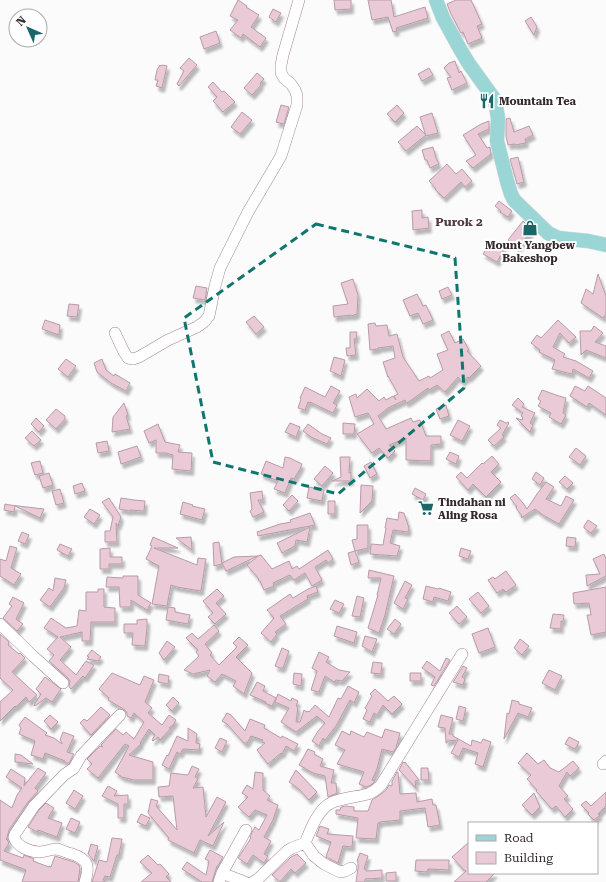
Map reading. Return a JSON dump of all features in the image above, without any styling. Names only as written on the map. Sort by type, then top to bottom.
[{"type":"main road","points":[[436,0],[443,18],[460,49],[495,100],[498,118],[498,141],[504,170],[514,200],[548,233],[558,238],[588,241],[606,245]]},
{"type":"street","points":[[115,333],[128,358],[139,358],[168,340],[197,327],[209,316],[220,268],[248,212],[281,156],[297,105],[295,90],[281,73],[281,65],[299,0]]},
{"type":"street","points":[[1,628],[63,683]]},
{"type":"street","points":[[253,882],[287,851],[304,843],[324,808],[330,803],[374,792],[381,785],[462,654]]},
{"type":"street","points":[[85,882],[88,873],[88,865],[79,856],[57,850],[33,852],[16,842],[14,837],[34,806],[64,775],[74,768],[81,756],[120,715]]},
{"type":"street","points":[[245,882],[220,877],[246,830]]},
{"type":"street","points":[[304,843],[314,856],[324,864],[340,872],[351,868]]},
{"type":"highlighted area","points":[[316,224],[455,258],[464,388],[338,494],[213,462],[184,318]]},
{"type":"building","points":[[238,0],[259,15],[251,27],[266,38],[260,47],[243,34],[241,38],[230,30],[238,20],[230,16]]},
{"type":"building","points":[[334,0],[351,0],[351,9],[335,10]]},
{"type":"building","points":[[368,0],[391,0],[394,17],[425,7],[428,18],[396,28],[397,31],[393,32],[388,17],[372,20]]},
{"type":"building","points":[[456,0],[471,0],[482,24],[477,26],[482,38],[468,44],[447,4]]},
{"type":"building","points":[[273,9],[281,13],[276,22],[269,17]]},
{"type":"building","points":[[531,17],[537,27],[534,35],[525,21]]},
{"type":"building","points":[[216,31],[220,43],[204,49],[200,37]]},
{"type":"building","points":[[189,58],[197,65],[179,86],[177,84],[184,71],[180,68]]},
{"type":"building","points":[[455,61],[459,73],[461,71],[467,83],[452,90],[447,78],[451,77],[444,68],[449,63]]},
{"type":"building","points":[[160,65],[167,66],[162,88],[156,86],[158,80],[155,80],[157,70]]},
{"type":"building","points":[[429,68],[433,75],[422,81],[418,74]]},
{"type":"building","points":[[257,73],[264,79],[252,95],[244,88]]},
{"type":"building","points":[[213,82],[222,92],[224,91],[235,102],[223,112],[213,101],[217,97],[208,87]]},
{"type":"building","points":[[281,105],[289,107],[284,124],[276,122]]},
{"type":"building","points":[[397,105],[404,113],[395,122],[387,114]]},
{"type":"building","points":[[242,112],[252,120],[240,134],[231,127]]},
{"type":"building","points":[[432,113],[438,133],[426,136],[420,117]]},
{"type":"building","points":[[510,118],[514,132],[529,126],[533,135],[525,139],[526,143],[508,145],[506,136],[506,119]]},
{"type":"building","points":[[489,121],[489,129],[478,134],[487,148],[490,147],[491,154],[473,168],[466,161],[476,155],[463,135]]},
{"type":"building","points":[[417,126],[426,135],[406,151],[398,142]]},
{"type":"building","points":[[433,147],[439,164],[430,168],[427,160],[425,160],[422,150]]},
{"type":"building","points":[[518,157],[524,182],[517,184],[510,159]]},
{"type":"building","points":[[447,164],[456,174],[462,169],[472,181],[465,187],[461,182],[444,198],[429,181]]},
{"type":"building","points":[[499,201],[512,211],[508,217],[500,212],[501,211],[495,206]]},
{"type":"building","points":[[422,210],[422,218],[428,217],[429,228],[413,230],[412,211]]},
{"type":"building","points":[[523,221],[532,230],[518,248],[508,240]]},
{"type":"building","points":[[491,240],[505,248],[497,262],[483,254]]},
{"type":"building","points":[[598,274],[606,296],[606,314],[603,318],[581,303],[586,289],[593,294]]},
{"type":"building","points":[[353,279],[358,295],[357,314],[351,316],[334,317],[333,306],[348,304],[341,283]]},
{"type":"building","points":[[196,286],[207,288],[205,300],[193,298]]},
{"type":"building","points":[[448,287],[452,295],[442,299],[439,291]]},
{"type":"building","points":[[417,294],[423,306],[426,305],[433,320],[423,324],[418,313],[410,316],[403,300]]},
{"type":"building","points":[[69,304],[79,305],[77,317],[67,316]]},
{"type":"building","points":[[254,316],[264,327],[256,334],[246,322]]},
{"type":"building","points":[[45,320],[60,325],[59,335],[42,329]]},
{"type":"building","points":[[558,320],[576,337],[569,343],[560,333],[553,347],[565,354],[563,357],[576,361],[593,371],[589,378],[573,369],[572,374],[552,369],[555,360],[539,352],[540,350],[531,343],[537,335],[541,338]]},
{"type":"building","points":[[375,323],[376,326],[387,325],[389,336],[397,334],[403,357],[419,381],[429,376],[430,378],[443,370],[437,354],[448,350],[441,335],[449,331],[455,343],[463,339],[469,350],[467,351],[481,366],[469,378],[468,377],[462,382],[458,377],[445,392],[437,385],[429,390],[428,388],[410,401],[406,403],[405,400],[388,408],[378,416],[386,429],[411,418],[413,422],[420,420],[426,436],[441,436],[441,444],[431,445],[431,461],[406,460],[406,438],[389,445],[395,451],[388,458],[379,448],[372,453],[357,434],[374,424],[368,413],[355,417],[349,397],[356,394],[357,398],[367,389],[379,401],[384,397],[386,400],[393,396],[396,400],[394,396],[398,394],[388,377],[383,362],[395,358],[393,346],[370,350],[368,324]]},
{"type":"building","points":[[594,326],[603,333],[595,342],[606,346],[606,358],[586,350],[581,355],[580,331],[591,331]]},
{"type":"building","points":[[350,332],[357,332],[356,339],[354,339],[356,355],[347,356],[346,348],[350,348]]},
{"type":"building","points":[[334,357],[345,360],[341,376],[330,371]]},
{"type":"building","points":[[66,359],[76,366],[68,377],[58,369]]},
{"type":"building","points":[[102,359],[106,370],[114,376],[115,374],[130,383],[126,391],[111,383],[97,372],[94,363]]},
{"type":"building","points":[[331,386],[340,391],[333,403],[337,405],[333,413],[310,402],[308,402],[305,410],[298,408],[300,398],[305,387],[325,397]]},
{"type":"building","points":[[575,386],[585,391],[588,386],[606,398],[606,415],[589,403],[587,407],[570,396]]},
{"type":"building","points":[[542,390],[566,398],[563,413],[566,415],[561,424],[549,417],[551,413],[538,406],[541,401],[538,399]]},
{"type":"building","points":[[518,398],[524,404],[522,407],[535,413],[530,423],[533,425],[530,432],[516,418],[522,420],[523,417],[521,416],[523,413],[512,405]]},
{"type":"building","points":[[124,403],[130,429],[112,432],[113,417]]},
{"type":"building","points":[[446,405],[449,416],[440,419],[436,409]]},
{"type":"building","points":[[56,409],[65,416],[65,419],[56,429],[46,420]]},
{"type":"building","points":[[36,418],[44,426],[39,432],[31,424]]},
{"type":"building","points":[[458,420],[470,426],[462,441],[450,435]]},
{"type":"building","points":[[500,420],[509,423],[502,435],[504,437],[494,446],[488,440],[501,428],[497,425]]},
{"type":"building","points":[[290,423],[300,427],[296,437],[285,432]]},
{"type":"building","points":[[343,423],[355,424],[354,434],[343,434]]},
{"type":"building","points":[[158,424],[165,442],[180,445],[178,452],[192,453],[191,471],[172,469],[173,455],[156,453],[156,440],[149,443],[144,431]]},
{"type":"building","points":[[308,424],[322,434],[331,438],[327,444],[311,437],[303,431]]},
{"type":"building","points":[[32,431],[41,440],[34,446],[25,438]]},
{"type":"building","points":[[107,441],[109,451],[98,453],[96,443]]},
{"type":"building","points":[[137,446],[141,457],[121,464],[118,452]]},
{"type":"building","points":[[576,448],[586,456],[580,465],[569,457]]},
{"type":"building","points":[[450,452],[459,456],[456,464],[446,459]]},
{"type":"building","points":[[492,456],[499,464],[491,472],[501,482],[486,497],[473,484],[468,490],[456,477],[461,472],[467,478],[482,463],[483,464]]},
{"type":"building","points":[[285,457],[302,464],[294,479],[291,478],[285,493],[274,489],[278,481],[261,474],[266,461],[283,468]]},
{"type":"building","points":[[340,457],[350,457],[349,473],[351,472],[351,481],[332,481],[341,477]]},
{"type":"building","points":[[40,461],[43,473],[35,475],[31,463]]},
{"type":"building","points":[[371,462],[377,474],[370,478],[364,466]]},
{"type":"building","points":[[325,466],[333,473],[322,486],[314,479]]},
{"type":"building","points":[[536,472],[544,478],[540,485],[532,479]]},
{"type":"building","points":[[49,473],[53,485],[43,488],[39,476]]},
{"type":"building","points":[[565,476],[573,483],[567,489],[559,482]]},
{"type":"building","points":[[546,482],[554,487],[546,499],[561,506],[566,496],[574,500],[559,524],[535,509],[521,518],[522,516],[510,498],[515,494],[527,509]]},
{"type":"building","points":[[82,483],[85,491],[75,494],[73,486]]},
{"type":"building","points":[[361,485],[373,486],[372,501],[360,513]]},
{"type":"building","points":[[309,487],[324,490],[322,501],[307,498]]},
{"type":"building","points":[[415,488],[426,494],[423,500],[412,494]]},
{"type":"building","points":[[60,489],[64,503],[56,505],[52,491]]},
{"type":"building","points":[[262,491],[263,500],[258,500],[264,512],[253,517],[250,511],[252,509],[250,493]]},
{"type":"building","points":[[292,495],[298,501],[289,511],[283,505]]},
{"type":"building","points":[[109,498],[121,517],[118,526],[116,523],[117,542],[105,542],[105,531],[110,531],[113,517],[102,502]]},
{"type":"building","points":[[121,498],[145,501],[144,511],[119,509]]},
{"type":"building","points":[[328,501],[335,501],[335,514],[328,514]]},
{"type":"building","points":[[183,502],[205,509],[202,520],[180,514]]},
{"type":"building","points":[[5,504],[44,509],[40,518],[15,506],[14,512],[4,510]]},
{"type":"building","points":[[90,509],[100,515],[94,524],[84,517]]},
{"type":"building","points":[[399,512],[404,513],[409,528],[408,532],[393,530],[390,543],[400,546],[397,556],[370,554],[371,544],[383,545],[387,518],[398,520]]},
{"type":"building","points":[[310,513],[315,525],[258,536],[257,532],[291,522],[290,520]]},
{"type":"building","points":[[588,520],[597,526],[591,533],[584,528]]},
{"type":"building","points":[[357,525],[368,525],[368,548],[355,551],[352,540],[357,539]]},
{"type":"building","points":[[310,527],[307,542],[296,540],[295,546],[282,553],[277,543]]},
{"type":"building","points":[[22,532],[29,535],[25,544],[18,541]]},
{"type":"building","points":[[153,537],[178,548],[154,548],[197,565],[198,558],[206,559],[201,591],[171,585],[167,606],[152,604],[159,566],[146,559],[152,546],[150,545]]},
{"type":"building","points":[[191,537],[192,550],[176,538]]},
{"type":"building","points":[[567,537],[576,538],[575,547],[566,546]]},
{"type":"building","points":[[219,542],[222,564],[214,566],[213,543]]},
{"type":"building","points":[[60,544],[72,549],[68,556],[57,550]]},
{"type":"building","points":[[10,546],[17,548],[11,568],[21,574],[14,585],[0,576],[0,559],[6,561]]},
{"type":"building","points":[[110,548],[110,557],[122,557],[122,564],[109,564],[109,569],[100,569],[100,549]]},
{"type":"building","points":[[461,548],[471,551],[468,559],[459,556]]},
{"type":"building","points":[[328,550],[333,559],[328,563],[326,560],[315,567],[322,580],[312,586],[305,573],[294,580],[290,575],[273,583],[274,586],[264,590],[258,578],[247,565],[261,555],[272,569],[289,561],[292,569],[297,566],[299,569]]},
{"type":"building","points":[[355,551],[359,562],[351,565],[348,553]]},
{"type":"building","points":[[604,554],[606,559],[606,576],[587,586],[586,575],[600,574],[593,559]]},
{"type":"building","points":[[258,556],[226,571],[222,563],[234,557]]},
{"type":"building","points":[[369,570],[394,576],[385,615],[379,633],[368,628],[378,595],[381,578],[368,578]]},
{"type":"building","points":[[506,571],[516,585],[506,592],[503,589],[497,593],[488,580],[493,577],[495,579]]},
{"type":"building","points":[[123,576],[138,576],[138,595],[151,603],[147,610],[131,600],[131,607],[120,607],[119,587],[106,587],[107,577],[123,578]]},
{"type":"building","points":[[55,578],[66,580],[64,588],[50,607],[40,600],[49,588],[53,591]]},
{"type":"building","points":[[405,581],[412,585],[405,598],[408,599],[403,609],[394,603]]},
{"type":"building","points":[[316,586],[318,592],[307,596],[308,599],[280,616],[286,624],[275,632],[277,634],[271,642],[261,633],[274,618],[267,610],[290,594],[293,598]]},
{"type":"building","points":[[426,586],[451,592],[448,601],[434,597],[433,602],[423,599]]},
{"type":"building","points":[[606,587],[606,632],[591,635],[587,615],[591,615],[589,603],[574,604],[573,593]]},
{"type":"building","points":[[98,589],[104,589],[104,607],[115,608],[115,622],[91,622],[90,641],[82,641],[82,632],[60,637],[71,647],[60,660],[76,675],[86,661],[94,665],[85,678],[83,676],[71,689],[69,687],[70,681],[68,678],[49,661],[54,655],[47,649],[58,637],[44,628],[51,618],[66,628],[77,626],[79,610],[86,611],[86,592],[98,592]]},
{"type":"building","points":[[217,589],[224,596],[216,603],[226,614],[215,624],[208,617],[213,613],[203,601]]},
{"type":"building","points":[[478,592],[489,606],[481,613],[469,599]]},
{"type":"building","points":[[357,596],[364,598],[360,617],[352,616]]},
{"type":"building","points":[[13,597],[24,603],[16,619],[23,624],[17,631],[3,618],[12,606],[9,604]]},
{"type":"building","points":[[335,600],[344,604],[339,613],[330,609]]},
{"type":"building","points":[[457,606],[467,617],[459,624],[449,613]]},
{"type":"building","points":[[168,607],[175,608],[175,612],[190,615],[188,624],[166,620]]},
{"type":"building","points":[[553,614],[564,615],[563,622],[561,621],[561,629],[550,628]]},
{"type":"building","points":[[147,619],[145,646],[132,645],[133,633],[124,633],[124,624],[137,624],[137,620]]},
{"type":"building","points":[[395,619],[401,624],[394,634],[387,629]]},
{"type":"building","points":[[214,625],[219,631],[205,644],[212,653],[210,655],[219,665],[237,647],[233,643],[239,637],[248,645],[236,657],[252,673],[244,694],[233,686],[236,681],[222,674],[215,682],[207,676],[210,670],[193,674],[184,670],[199,656],[196,652],[198,650],[186,638],[192,633],[198,639]]},
{"type":"building","points":[[337,626],[357,632],[354,643],[334,636]]},
{"type":"building","points":[[488,628],[495,647],[479,653],[472,634]]},
{"type":"building","points":[[0,634],[9,642],[8,645],[25,658],[12,672],[37,695],[29,702],[26,697],[0,721],[0,702],[13,690],[0,678]]},
{"type":"building","points":[[365,636],[377,639],[372,652],[362,646]]},
{"type":"building","points":[[520,639],[529,646],[522,655],[514,648]]},
{"type":"building","points":[[167,641],[175,647],[164,660],[159,653]]},
{"type":"building","points":[[282,648],[289,651],[283,668],[280,668],[275,666]]},
{"type":"building","points":[[92,650],[101,657],[98,661],[87,659],[89,657],[87,656]]},
{"type":"building","points":[[319,652],[329,657],[326,662],[339,670],[350,672],[342,681],[336,680],[334,682],[325,676],[319,692],[311,690],[317,671],[312,668]]},
{"type":"building","points":[[446,658],[450,660],[434,686],[431,685],[435,677],[422,668],[427,661],[440,671]]},
{"type":"building","points":[[373,662],[382,663],[381,674],[371,673]]},
{"type":"building","points":[[463,666],[467,668],[462,677],[465,679],[463,685],[453,682]]},
{"type":"building","points":[[549,670],[562,676],[555,690],[542,683]]},
{"type":"building","points":[[112,673],[140,685],[144,676],[154,680],[145,702],[152,708],[148,713],[162,725],[169,715],[176,720],[160,740],[158,737],[153,741],[152,740],[155,735],[149,729],[140,743],[141,744],[129,755],[153,762],[153,780],[134,780],[122,777],[115,772],[129,746],[125,744],[98,778],[87,769],[92,764],[87,759],[100,746],[103,747],[101,745],[116,729],[123,735],[126,732],[134,739],[144,722],[134,713],[131,718],[127,716],[125,710],[108,700],[109,698],[99,689]]},
{"type":"building","points":[[294,673],[302,674],[301,686],[293,684]]},
{"type":"building","points":[[410,673],[421,673],[421,681],[410,681]]},
{"type":"building","points":[[159,674],[169,676],[168,684],[158,682]]},
{"type":"building","points":[[45,677],[61,689],[52,702],[46,698],[35,706],[34,705],[41,694],[36,689]]},
{"type":"building","points":[[257,682],[265,686],[263,691],[276,698],[272,706],[250,695]]},
{"type":"building","points":[[348,686],[359,692],[354,703],[350,700],[336,726],[325,740],[323,738],[319,746],[312,741],[325,723],[317,716],[296,732],[281,722],[289,708],[275,702],[278,694],[291,701],[292,698],[298,701],[296,706],[298,707],[296,722],[300,722],[304,710],[309,712],[315,705],[329,717],[338,698],[341,699]]},
{"type":"building","points":[[375,689],[388,701],[394,696],[402,704],[392,714],[383,705],[377,715],[374,713],[370,722],[363,719],[367,710],[365,708],[372,696],[370,694]]},
{"type":"building","points":[[173,697],[179,703],[172,711],[166,705]]},
{"type":"building","points":[[512,700],[532,708],[528,717],[518,713],[504,739],[507,713],[509,714]]},
{"type":"building","points":[[459,706],[466,708],[463,721],[456,719]]},
{"type":"building","points":[[101,707],[110,715],[91,735],[80,723],[84,719],[87,721]]},
{"type":"building","points":[[227,713],[231,715],[245,731],[250,719],[265,725],[264,728],[281,738],[282,736],[298,744],[294,751],[286,746],[282,754],[281,753],[268,764],[257,750],[265,743],[262,742],[263,740],[251,736],[247,743],[244,743],[227,724],[222,721]]},
{"type":"building","points":[[50,715],[58,722],[51,729],[44,721]]},
{"type":"building","points":[[441,715],[453,718],[449,734],[453,734],[453,736],[471,746],[472,740],[481,743],[483,739],[491,742],[483,767],[475,764],[478,753],[463,748],[459,757],[451,753],[458,740],[447,741],[446,743],[445,728],[438,727]]},
{"type":"building","points":[[25,717],[47,733],[45,735],[54,738],[62,744],[60,740],[63,732],[74,736],[67,752],[74,754],[69,763],[65,763],[65,761],[45,753],[43,759],[31,755],[35,741],[19,734],[21,728],[19,725]]},
{"type":"building","points":[[188,728],[197,734],[196,743],[200,744],[199,750],[183,749],[180,754],[177,752],[169,769],[162,765],[177,736],[188,741]]},
{"type":"building","points":[[385,729],[400,733],[396,748],[393,752],[382,749],[377,769],[372,780],[375,781],[366,787],[359,784],[364,772],[337,764],[345,750],[335,745],[342,731],[350,735],[351,731],[364,737],[367,732],[382,738]]},
{"type":"building","points":[[569,737],[579,742],[575,749],[565,744]]},
{"type":"building","points":[[220,738],[227,741],[222,752],[215,748]]},
{"type":"building","points":[[308,749],[315,752],[314,754],[323,759],[320,766],[334,770],[331,783],[336,783],[337,793],[328,797],[325,776],[313,773],[299,765]]},
{"type":"building","points":[[527,753],[538,764],[544,760],[550,768],[559,772],[573,761],[579,768],[570,776],[567,772],[559,786],[568,796],[564,799],[573,809],[565,817],[556,806],[552,809],[527,779],[531,775],[518,763]]},
{"type":"building","points":[[15,754],[21,755],[33,764],[15,762]]},
{"type":"building","points":[[403,762],[405,762],[419,780],[415,781],[416,788],[399,770]]},
{"type":"building","points":[[192,766],[199,769],[195,777],[198,779],[193,788],[203,787],[206,817],[217,797],[226,802],[208,836],[224,822],[213,846],[200,840],[194,853],[168,840],[169,838],[148,813],[151,799],[158,801],[156,806],[177,830],[173,796],[159,797],[158,787],[169,786],[171,773],[188,775]]},
{"type":"building","points":[[38,768],[46,773],[35,788],[38,791],[28,802],[9,830],[6,839],[9,843],[4,851],[23,858],[24,855],[34,859],[33,861],[49,867],[51,867],[55,856],[74,862],[79,865],[80,868],[78,882],[22,882],[26,870],[0,860],[0,800],[12,808],[17,795],[22,788],[6,777],[11,769],[25,778],[24,786]]},
{"type":"building","points":[[421,768],[428,768],[429,780],[421,780]]},
{"type":"building","points":[[296,770],[317,792],[309,800],[299,789],[289,782]]},
{"type":"building","points":[[255,772],[263,773],[263,790],[270,796],[267,800],[278,805],[273,820],[264,837],[271,841],[264,854],[268,856],[264,863],[253,855],[247,864],[238,858],[251,838],[250,837],[255,827],[259,830],[267,815],[255,810],[249,817],[238,807],[248,797],[242,793],[247,785],[253,789]]},
{"type":"building","points":[[397,772],[400,794],[416,793],[417,802],[432,799],[433,805],[436,805],[440,825],[428,827],[425,808],[400,811],[400,820],[378,823],[376,839],[356,838],[358,818],[336,814],[336,810],[340,810],[341,807],[346,806],[354,807],[354,811],[368,811],[372,800],[386,790],[389,785],[392,786],[392,781]]},
{"type":"building","points":[[108,786],[117,791],[114,796],[128,795],[128,804],[124,804],[124,818],[118,818],[118,804],[102,796]]},
{"type":"building","points":[[74,790],[83,796],[75,809],[66,803]]},
{"type":"building","points":[[606,792],[606,806],[598,814],[600,815],[594,820],[581,805],[586,801],[591,806]]},
{"type":"building","points":[[534,793],[540,807],[532,815],[522,805]]},
{"type":"building","points":[[46,803],[54,808],[48,818],[62,823],[57,837],[38,830],[37,832],[28,827],[39,810]]},
{"type":"building","points":[[141,814],[150,818],[146,826],[137,822]]},
{"type":"building","points":[[71,818],[80,822],[75,833],[66,829]]},
{"type":"building","points":[[320,826],[329,829],[327,834],[353,836],[352,847],[343,846],[338,863],[326,857],[331,842],[316,836]]},
{"type":"building","points":[[112,838],[122,839],[119,855],[117,855],[110,877],[105,876],[103,880],[105,882],[92,882],[99,860],[107,862]]},
{"type":"building","points":[[468,843],[468,874],[494,874],[486,882],[454,882],[466,871],[452,857]]},
{"type":"building","points":[[91,844],[98,846],[94,861],[88,854]]},
{"type":"building","points":[[210,850],[223,857],[217,866],[212,882],[202,882],[182,869],[187,862],[206,875],[209,861],[205,859]]},
{"type":"building","points":[[360,853],[368,856],[364,869],[366,869],[366,871],[382,870],[382,878],[365,879],[365,882],[356,882],[358,868],[357,861]]},
{"type":"building","points":[[297,854],[306,863],[295,873],[291,869],[280,882],[272,875],[291,857]]},
{"type":"building","points":[[148,855],[158,865],[160,864],[169,874],[166,877],[171,882],[141,882],[152,873],[140,862]]},
{"type":"building","points":[[416,860],[449,860],[449,870],[428,869],[427,872],[415,871]]},
{"type":"building","points":[[396,872],[396,881],[386,881],[386,873]]},
{"type":"place","name":"Mountain Tea","points":[[487,101]]},
{"type":"place","name":"Mount Yangbew Bakeshop","points":[[530,228]]},
{"type":"place","name":"Tindahan ni Aling Rosa","points":[[426,508]]},
{"type":"district","name":"Purok 2","points":[[459,222]]}]
